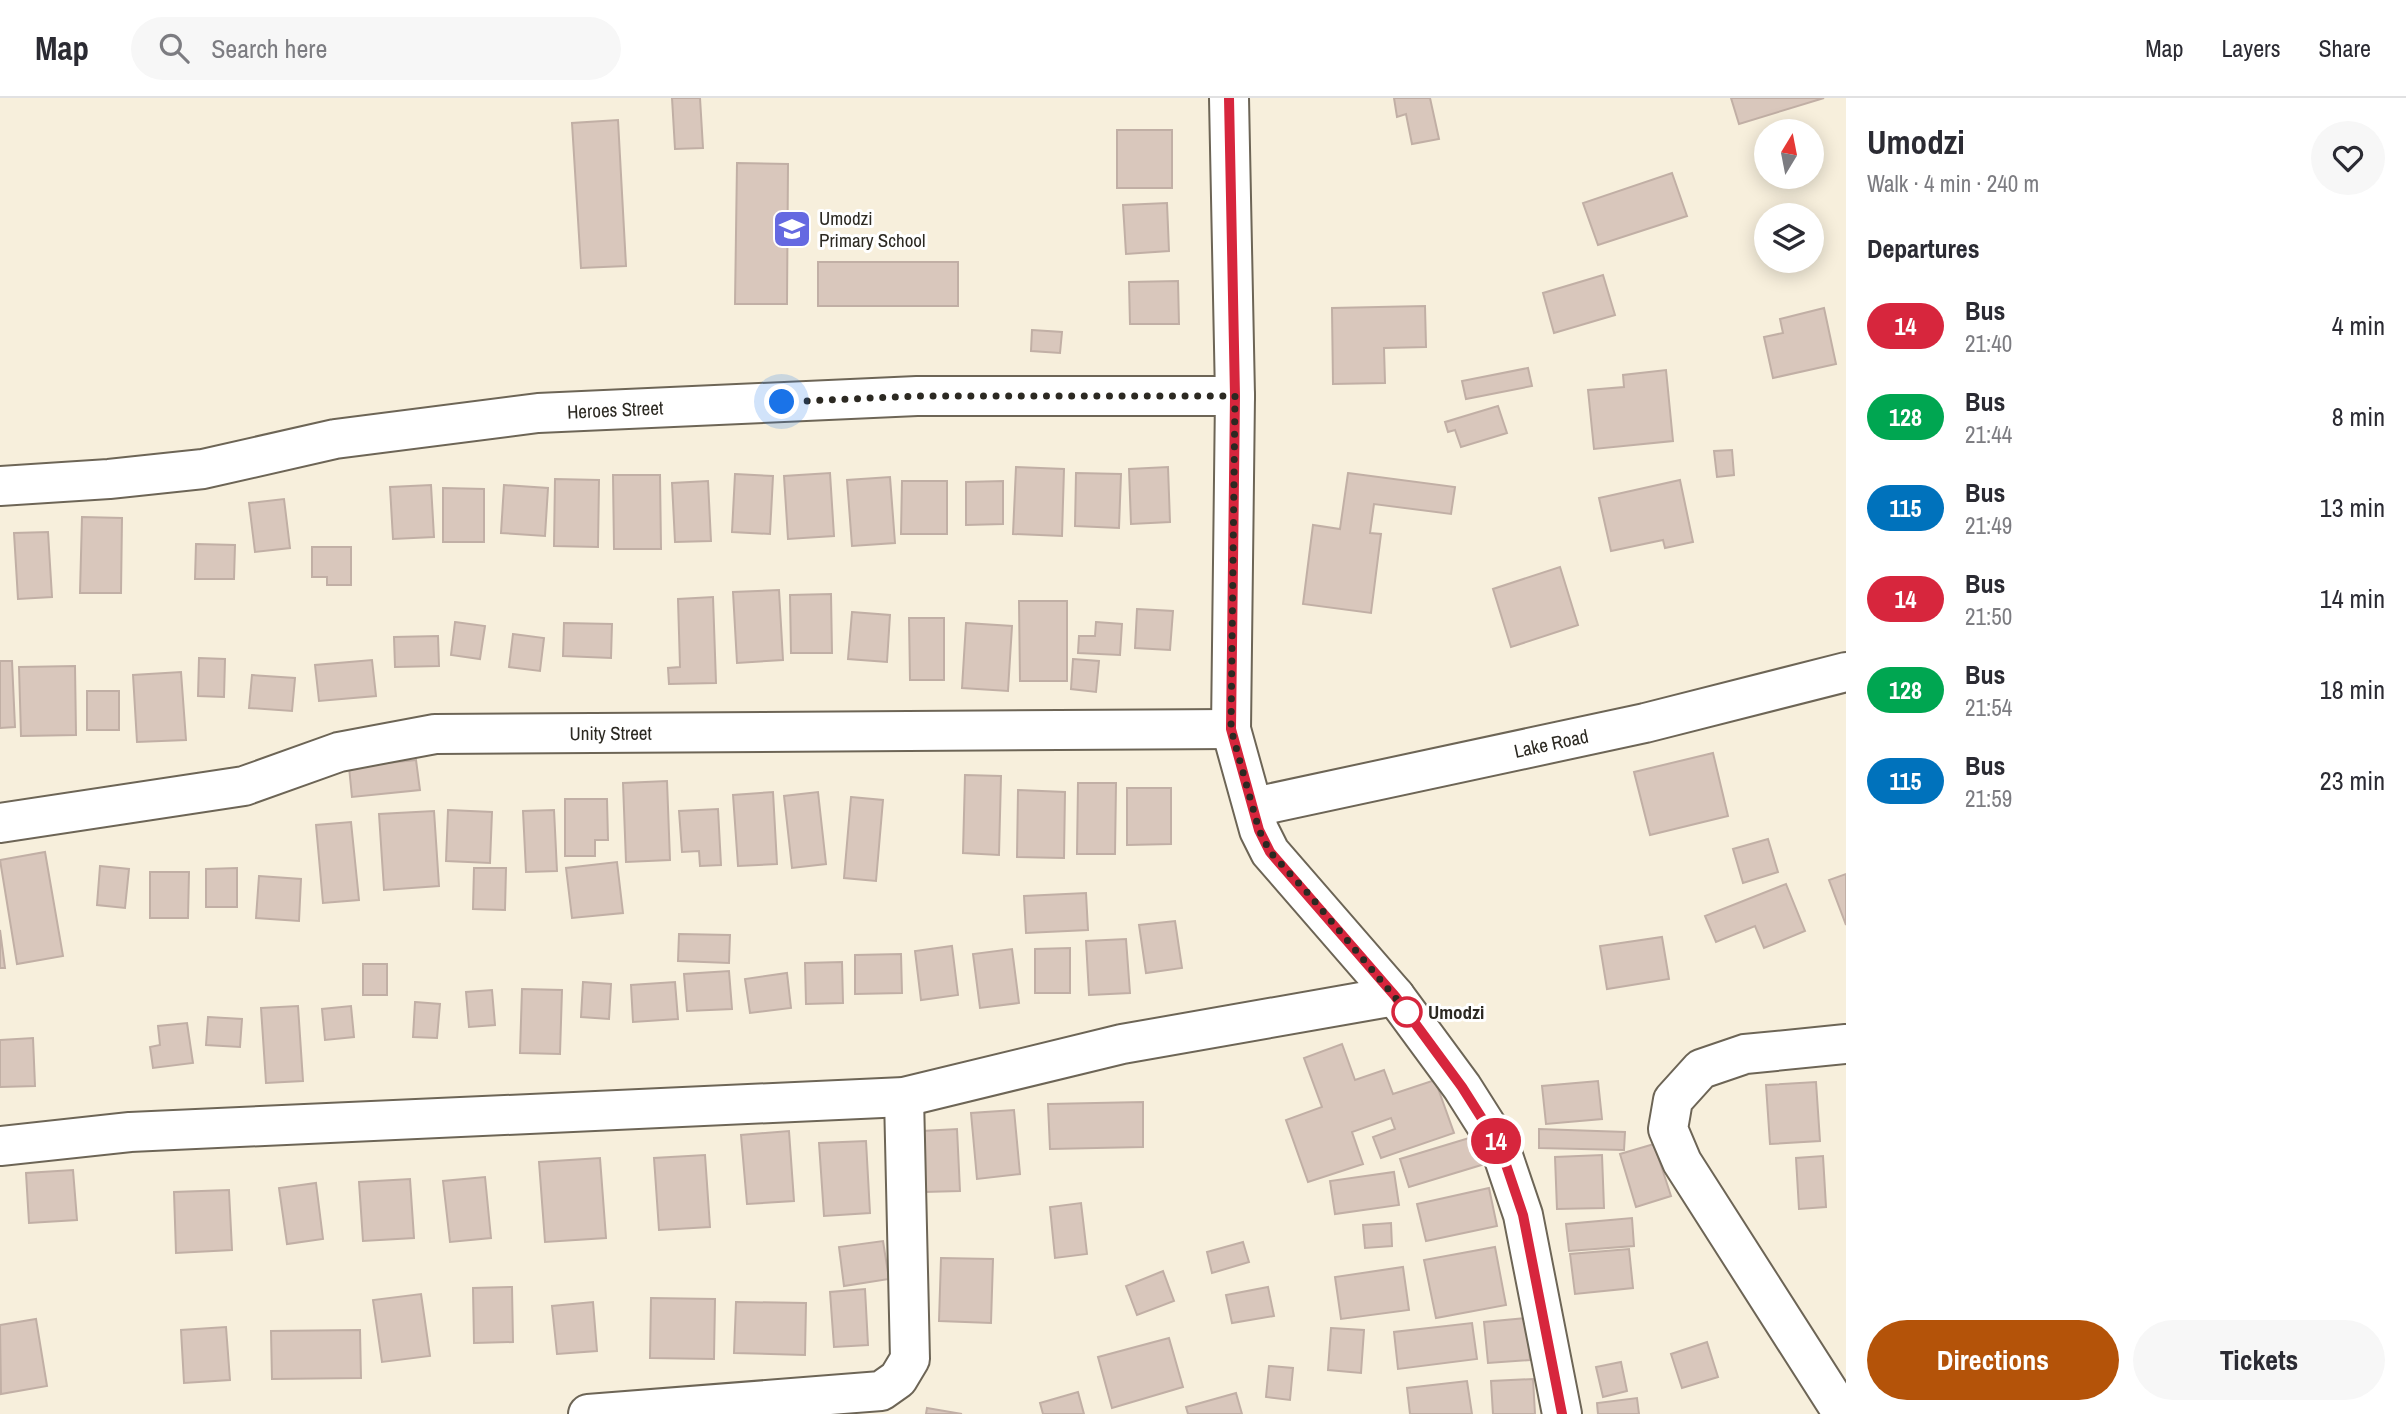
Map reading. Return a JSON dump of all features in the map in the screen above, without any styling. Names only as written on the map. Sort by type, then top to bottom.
[{"type":"street","points":[[1229,98],[1235,396],[1231,729],[1259,830],[1270,852],[1395,996],[1462,1087],[1500,1147],[1523,1215],[1562,1414]]},
{"type":"street","name":"Heroes Street","points":[[0,486],[110,480],[203,469],[335,439],[538,414],[917,396],[1235,396]]},
{"type":"street","name":"Lake Road","points":[[1254,807],[1645,723],[1846,672]]},
{"type":"street","name":"Unity Street","points":[[0,823],[244,786],[339,752],[435,734],[1231,729]]},
{"type":"street","points":[[0,1146],[130,1132],[904,1097],[1122,1044],[1395,996]]},
{"type":"street","points":[[1843,1414],[1682,1162],[1668,1129],[1673,1100],[1701,1069],[1745,1054],[1846,1044]]},
{"type":"street","points":[[588,1414],[881,1391],[898,1379],[910,1359],[904,1097]]},
{"type":"building","points":[[672,98],[700,98],[703,148],[675,149]]},
{"type":"building","points":[[1394,98],[1430,98],[1439,139],[1412,144],[1406,114],[1397,117]]},
{"type":"building","points":[[1731,98],[1824,98],[1754,119],[1739,124]]},
{"type":"building","points":[[618,120],[626,266],[581,268],[572,123]]},
{"type":"building","points":[[1117,130],[1172,130],[1172,188],[1117,188]]},
{"type":"building","points":[[737,163],[788,164],[787,304],[735,304]]},
{"type":"building","points":[[1672,173],[1687,216],[1598,245],[1583,203]]},
{"type":"building","points":[[1167,203],[1169,251],[1126,254],[1123,205]]},
{"type":"building","points":[[818,262],[958,262],[958,306],[818,306]]},
{"type":"building","points":[[1603,275],[1615,315],[1554,333],[1543,293]]},
{"type":"building","points":[[1178,281],[1179,324],[1130,324],[1129,282]]},
{"type":"building","points":[[1425,306],[1426,347],[1384,348],[1385,383],[1333,384],[1332,308]]},
{"type":"building","points":[[1824,308],[1836,364],[1773,378],[1764,337],[1783,333],[1780,319]]},
{"type":"building","points":[[1032,330],[1062,332],[1060,353],[1031,351]]},
{"type":"building","points":[[1528,368],[1532,386],[1466,399],[1462,381]]},
{"type":"building","points":[[1666,370],[1673,441],[1594,449],[1588,390],[1624,387],[1623,375]]},
{"type":"building","points":[[1498,406],[1507,433],[1461,447],[1455,430],[1448,432],[1445,422]]},
{"type":"building","points":[[1732,450],[1734,475],[1717,477],[1714,451]]},
{"type":"building","points":[[1016,467],[1064,469],[1062,536],[1013,534]]},
{"type":"building","points":[[1168,467],[1170,522],[1131,524],[1129,469]]},
{"type":"building","points":[[830,473],[834,536],[788,539],[784,476]]},
{"type":"building","points":[[1076,473],[1121,474],[1119,528],[1075,526]]},
{"type":"building","points":[[1348,473],[1455,487],[1451,514],[1374,504],[1370,533],[1381,534],[1371,613],[1303,604],[1313,525],[1340,529]]},
{"type":"building","points":[[735,474],[773,476],[770,534],[732,532]]},
{"type":"building","points":[[613,475],[660,475],[661,549],[614,549]]},
{"type":"building","points":[[890,477],[895,543],[852,546],[847,480]]},
{"type":"building","points":[[555,479],[599,480],[598,547],[554,546]]},
{"type":"building","points":[[1680,480],[1693,542],[1665,548],[1663,540],[1611,551],[1599,498]]},
{"type":"building","points":[[708,481],[711,541],[675,542],[672,483]]},
{"type":"building","points":[[902,481],[947,481],[947,534],[901,534]]},
{"type":"building","points":[[1003,481],[1003,524],[966,525],[966,482]]},
{"type":"building","points":[[431,485],[434,537],[393,539],[390,487]]},
{"type":"building","points":[[504,485],[548,488],[545,536],[501,533]]},
{"type":"building","points":[[443,488],[484,489],[484,542],[443,542]]},
{"type":"building","points":[[284,499],[290,548],[255,552],[249,503]]},
{"type":"building","points":[[82,517],[122,518],[121,593],[80,593]]},
{"type":"building","points":[[48,532],[52,597],[18,599],[14,533]]},
{"type":"building","points":[[196,544],[235,545],[234,579],[195,579]]},
{"type":"building","points":[[312,547],[351,547],[351,585],[327,585],[327,577],[312,577]]},
{"type":"building","points":[[1560,567],[1578,625],[1511,647],[1493,589]]},
{"type":"building","points":[[779,590],[783,660],[737,663],[733,592]]},
{"type":"building","points":[[831,594],[832,653],[791,653],[790,595]]},
{"type":"building","points":[[713,597],[716,683],[669,684],[668,668],[680,667],[678,599]]},
{"type":"building","points":[[1019,601],[1067,601],[1067,681],[1020,681]]},
{"type":"building","points":[[1137,609],[1173,611],[1170,650],[1135,648]]},
{"type":"building","points":[[852,612],[890,615],[887,662],[848,659]]},
{"type":"building","points":[[909,618],[944,618],[944,680],[910,680]]},
{"type":"building","points":[[455,622],[485,626],[480,659],[451,655]]},
{"type":"building","points":[[1096,622],[1122,624],[1120,655],[1078,653],[1079,636],[1095,636]]},
{"type":"building","points":[[564,623],[612,624],[611,658],[563,656]]},
{"type":"building","points":[[966,623],[1012,626],[1008,691],[962,688]]},
{"type":"building","points":[[513,634],[544,638],[540,671],[509,667]]},
{"type":"building","points":[[438,636],[439,666],[395,667],[394,637]]},
{"type":"building","points":[[199,658],[225,659],[224,697],[198,696]]},
{"type":"building","points":[[1073,659],[1099,661],[1096,692],[1071,689]]},
{"type":"building","points":[[372,660],[376,696],[319,701],[315,665]]},
{"type":"building","points":[[0,661],[12,661],[15,727],[0,728]]},
{"type":"building","points":[[75,666],[76,735],[21,736],[19,667]]},
{"type":"building","points":[[181,672],[186,740],[137,742],[133,675]]},
{"type":"building","points":[[252,675],[295,678],[292,711],[249,708]]},
{"type":"building","points":[[87,691],[119,691],[119,730],[87,730]]},
{"type":"building","points":[[1713,753],[1728,816],[1650,835],[1634,772]]},
{"type":"building","points":[[416,760],[420,790],[352,797],[349,767]]},
{"type":"building","points":[[965,775],[1001,776],[999,855],[963,853]]},
{"type":"building","points":[[667,781],[670,860],[626,862],[623,783]]},
{"type":"building","points":[[1078,783],[1116,783],[1115,854],[1077,854]]},
{"type":"building","points":[[1127,788],[1171,788],[1171,844],[1127,845]]},
{"type":"building","points":[[1018,790],[1065,792],[1064,858],[1017,857]]},
{"type":"building","points":[[773,792],[777,864],[738,866],[733,795]]},
{"type":"building","points":[[818,792],[826,864],[792,868],[784,796]]},
{"type":"building","points":[[851,797],[883,800],[876,881],[844,878]]},
{"type":"building","points":[[565,799],[607,799],[608,840],[595,840],[595,856],[565,856]]},
{"type":"building","points":[[718,809],[721,865],[700,866],[699,851],[682,852],[679,811]]},
{"type":"building","points":[[448,810],[492,812],[490,863],[446,861]]},
{"type":"building","points":[[554,810],[557,871],[526,872],[523,811]]},
{"type":"building","points":[[434,811],[439,886],[384,890],[379,814]]},
{"type":"building","points":[[351,822],[359,900],[323,903],[316,825]]},
{"type":"building","points":[[1768,839],[1778,872],[1743,883],[1733,849]]},
{"type":"building","points":[[45,852],[63,956],[17,964],[0,860]]},
{"type":"building","points":[[617,862],[623,913],[572,918],[566,868]]},
{"type":"building","points":[[100,866],[129,869],[125,908],[97,905]]},
{"type":"building","points":[[237,868],[237,907],[206,907],[206,869]]},
{"type":"building","points":[[474,868],[506,868],[505,910],[473,909]]},
{"type":"building","points":[[150,872],[189,872],[188,918],[150,918]]},
{"type":"building","points":[[1846,874],[1846,925],[1829,880]]},
{"type":"building","points":[[259,876],[301,879],[299,921],[256,918]]},
{"type":"building","points":[[1786,884],[1805,931],[1764,948],[1755,926],[1716,942],[1705,916]]},
{"type":"building","points":[[1086,893],[1088,930],[1026,933],[1024,896]]},
{"type":"building","points":[[1175,921],[1182,968],[1146,973],[1139,925]]},
{"type":"building","points":[[0,930],[5,968],[0,968]]},
{"type":"building","points":[[679,934],[730,935],[729,963],[678,961]]},
{"type":"building","points":[[1662,937],[1669,979],[1607,989],[1600,946]]},
{"type":"building","points":[[1126,939],[1130,993],[1089,995],[1086,941]]},
{"type":"building","points":[[952,946],[958,995],[921,1000],[915,951]]},
{"type":"building","points":[[1070,948],[1070,993],[1035,993],[1035,949]]},
{"type":"building","points":[[1012,949],[1019,1003],[980,1008],[973,954]]},
{"type":"building","points":[[901,954],[902,993],[855,994],[855,955]]},
{"type":"building","points":[[842,962],[843,1003],[806,1004],[805,963]]},
{"type":"building","points":[[363,964],[387,964],[387,995],[363,995]]},
{"type":"building","points":[[729,971],[732,1009],[687,1011],[684,974]]},
{"type":"building","points":[[787,973],[791,1008],[750,1013],[745,979]]},
{"type":"building","points":[[583,982],[611,984],[609,1019],[581,1017]]},
{"type":"building","points":[[675,982],[678,1019],[633,1022],[631,985]]},
{"type":"building","points":[[522,989],[562,990],[560,1054],[520,1053]]},
{"type":"building","points":[[492,990],[495,1025],[469,1027],[466,992]]},
{"type":"building","points":[[415,1002],[440,1004],[437,1038],[413,1037]]},
{"type":"building","points":[[298,1006],[303,1081],[266,1083],[261,1008]]},
{"type":"building","points":[[351,1006],[354,1037],[325,1040],[322,1009]]},
{"type":"building","points":[[208,1017],[242,1019],[240,1047],[206,1045]]},
{"type":"building","points":[[187,1023],[193,1063],[153,1068],[150,1047],[160,1045],[158,1026]]},
{"type":"building","points":[[33,1038],[35,1086],[0,1087],[0,1040]]},
{"type":"building","points":[[1342,1044],[1355,1080],[1384,1070],[1393,1094],[1435,1080],[1454,1133],[1381,1158],[1373,1137],[1395,1129],[1391,1118],[1352,1132],[1363,1164],[1308,1182],[1286,1120],[1322,1107],[1304,1058]]},
{"type":"building","points":[[1598,1081],[1602,1119],[1546,1124],[1542,1086]]},
{"type":"building","points":[[1816,1082],[1820,1141],[1770,1144],[1766,1085]]},
{"type":"building","points":[[1143,1102],[1143,1147],[1050,1149],[1048,1104]]},
{"type":"building","points":[[1014,1110],[1020,1174],[977,1179],[971,1113]]},
{"type":"building","points":[[957,1129],[960,1191],[924,1192],[922,1131]]},
{"type":"building","points":[[1539,1129],[1625,1132],[1624,1150],[1539,1148]]},
{"type":"building","points":[[789,1131],[794,1201],[747,1204],[741,1135]]},
{"type":"building","points":[[1479,1135],[1488,1163],[1409,1187],[1400,1159]]},
{"type":"building","points":[[866,1141],[870,1213],[824,1216],[819,1143]]},
{"type":"building","points":[[1654,1144],[1671,1196],[1636,1207],[1620,1154]]},
{"type":"building","points":[[705,1155],[710,1227],[659,1230],[654,1158]]},
{"type":"building","points":[[1602,1155],[1604,1208],[1557,1209],[1555,1157]]},
{"type":"building","points":[[1823,1156],[1826,1207],[1799,1209],[1796,1158]]},
{"type":"building","points":[[600,1158],[606,1238],[545,1242],[539,1162]]},
{"type":"building","points":[[73,1170],[77,1220],[29,1223],[26,1173]]},
{"type":"building","points":[[1394,1172],[1399,1205],[1335,1214],[1330,1181]]},
{"type":"building","points":[[485,1177],[491,1238],[450,1242],[443,1181]]},
{"type":"building","points":[[410,1179],[414,1238],[363,1241],[359,1182]]},
{"type":"building","points":[[316,1183],[323,1239],[287,1244],[279,1188]]},
{"type":"building","points":[[1489,1188],[1497,1226],[1426,1241],[1417,1204]]},
{"type":"building","points":[[229,1190],[232,1250],[176,1253],[174,1192]]},
{"type":"building","points":[[1081,1203],[1087,1254],[1055,1258],[1050,1207]]},
{"type":"building","points":[[1632,1218],[1634,1246],[1569,1251],[1566,1224]]},
{"type":"building","points":[[1391,1223],[1392,1246],[1365,1248],[1363,1225]]},
{"type":"building","points":[[883,1241],[889,1279],[844,1286],[839,1247]]},
{"type":"building","points":[[1243,1242],[1249,1262],[1212,1273],[1207,1252]]},
{"type":"building","points":[[1495,1247],[1506,1305],[1436,1318],[1424,1260]]},
{"type":"building","points":[[1629,1249],[1633,1288],[1575,1294],[1570,1254]]},
{"type":"building","points":[[941,1258],[993,1259],[991,1323],[939,1321]]},
{"type":"building","points":[[1403,1267],[1409,1310],[1341,1319],[1335,1277]]},
{"type":"building","points":[[1163,1271],[1174,1301],[1137,1315],[1126,1286]]},
{"type":"building","points":[[512,1287],[513,1342],[474,1343],[473,1288]]},
{"type":"building","points":[[1268,1287],[1274,1316],[1232,1323],[1226,1295]]},
{"type":"building","points":[[865,1289],[868,1345],[834,1347],[830,1292]]},
{"type":"building","points":[[421,1294],[430,1356],[382,1362],[373,1300]]},
{"type":"building","points":[[651,1298],[715,1299],[714,1359],[650,1358]]},
{"type":"building","points":[[593,1302],[597,1351],[557,1354],[552,1306]]},
{"type":"building","points":[[736,1302],[806,1303],[805,1355],[734,1353]]},
{"type":"building","points":[[1526,1318],[1530,1360],[1488,1363],[1484,1322]]},
{"type":"building","points":[[36,1319],[47,1386],[1,1394],[0,1325]]},
{"type":"building","points":[[1472,1323],[1477,1359],[1398,1369],[1394,1332]]},
{"type":"building","points":[[226,1327],[230,1380],[184,1383],[181,1330]]},
{"type":"building","points":[[1331,1328],[1364,1330],[1361,1373],[1328,1370]]},
{"type":"building","points":[[360,1330],[361,1378],[272,1379],[271,1331]]},
{"type":"building","points":[[1169,1338],[1183,1387],[1112,1408],[1098,1357]]},
{"type":"building","points":[[1707,1342],[1718,1377],[1682,1388],[1671,1354]]},
{"type":"building","points":[[1621,1362],[1627,1391],[1603,1397],[1596,1367]]},
{"type":"building","points":[[1269,1366],[1293,1368],[1290,1400],[1266,1397]]},
{"type":"building","points":[[1533,1379],[1535,1414],[1493,1414],[1491,1381]]},
{"type":"building","points":[[1467,1381],[1472,1414],[1410,1414],[1407,1388]]},
{"type":"building","points":[[1078,1392],[1084,1414],[1043,1414],[1040,1403]]},
{"type":"building","points":[[1236,1393],[1242,1414],[1188,1414],[1186,1407]]},
{"type":"building","points":[[1637,1398],[1639,1414],[1598,1414],[1597,1403]]},
{"type":"building","points":[[927,1408],[962,1414],[926,1414]]},
{"type":"bus line","name":"14","points":[[1229,98],[1235,396],[1231,729],[1259,830],[1270,852],[1395,996],[1462,1087],[1500,1147],[1523,1215],[1562,1414]]},
{"type":"place","name":"Umodzi Primary School","points":[[792,229]]},
{"type":"place","name":"Umodzi","points":[[1407,1012]]},
{"type":"route","points":[[782,402],[917,396],[1235,396],[1231,729],[1259,830],[1270,852],[1409,1014],[1407,1012]]}]
